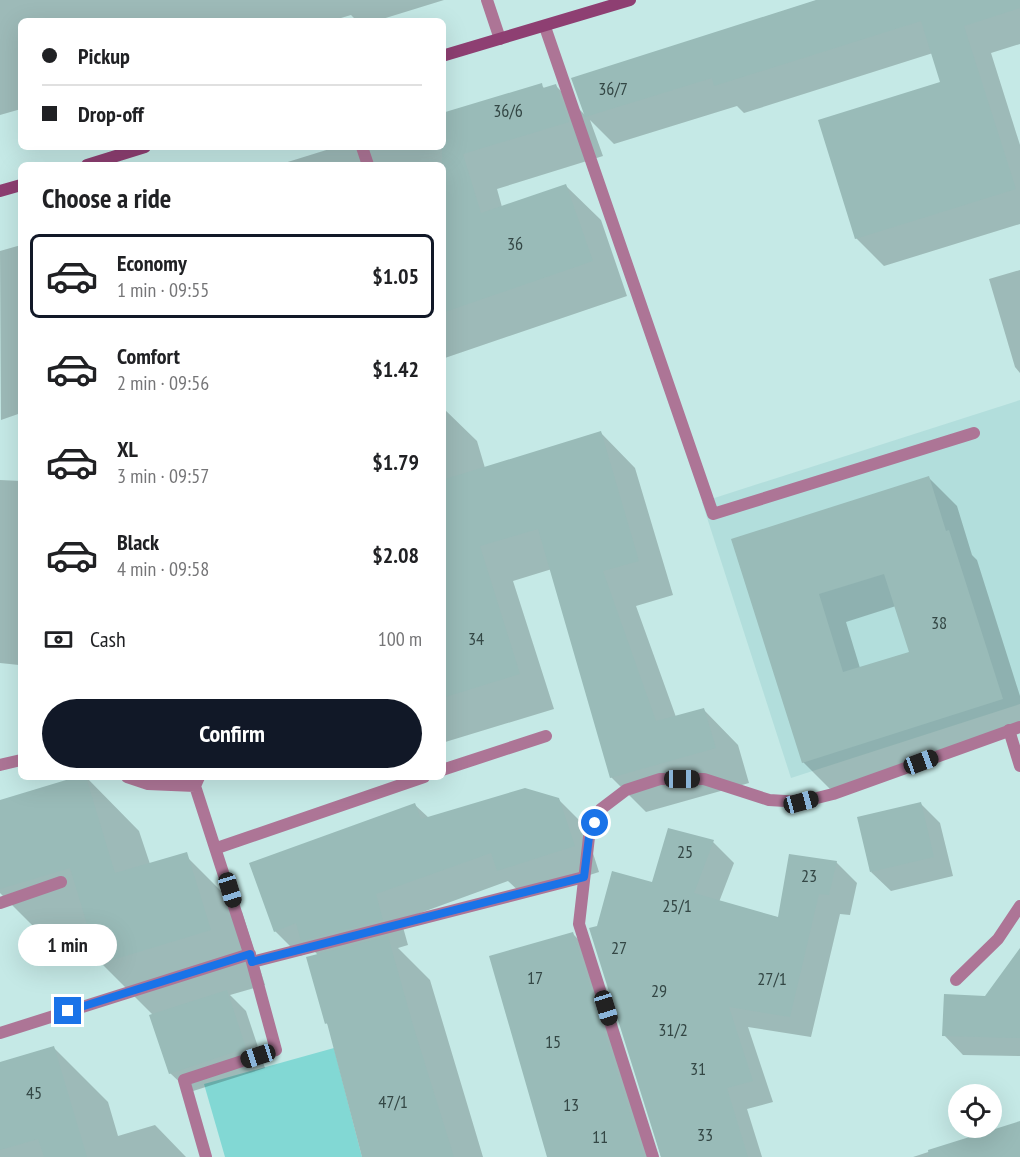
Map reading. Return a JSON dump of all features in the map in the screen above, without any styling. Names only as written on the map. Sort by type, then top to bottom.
[{"type":"main road","points":[[446,55],[630,0]]},
{"type":"main road","points":[[97,162],[135,150]]},
{"type":"main road","points":[[0,191],[18,186]]},
{"type":"street","points":[[487,0],[500,39]]},
{"type":"street","points":[[545,27],[713,514],[974,433]]},
{"type":"street","points":[[652,1157],[579,924],[589,837],[601,809],[626,790],[660,779],[704,779],[769,800],[801,802],[833,794],[1015,728],[1020,766]]},
{"type":"street","points":[[446,769],[546,736]]},
{"type":"street","points":[[0,765],[18,761]]},
{"type":"street","points":[[136,780],[148,784],[197,781],[251,958],[276,1050],[184,1080],[206,1157]]},
{"type":"street","points":[[217,848],[415,780]]},
{"type":"street","points":[[0,1033],[251,958],[584,877]]},
{"type":"street","points":[[0,903],[61,882]]},
{"type":"street","points":[[956,980],[998,939],[1020,906]]},
{"type":"shaded area","points":[[1020,400],[1020,704],[791,778],[702,502]]},
{"type":"shaded area","points":[[334,1048],[362,1157],[225,1157],[204,1084]]},
{"type":"building","points":[[816,0],[1020,0],[1020,8],[964,26],[1016,189],[855,239],[818,120],[940,82],[921,21],[714,86],[712,78],[585,117],[571,78]]},
{"type":"building","points":[[542,83],[543,88],[556,84],[569,122],[463,154],[481,213],[566,184],[593,261],[446,312],[446,162],[442,162],[442,150],[446,150],[446,112]]},
{"type":"building","points":[[601,431],[639,561],[603,571],[656,721],[704,708],[716,748],[610,778],[538,529],[480,546],[520,674],[446,697],[446,479]]},
{"type":"building","points":[[929,476],[946,531],[949,530],[1003,699],[802,763],[731,539]],"holes":[[[884,574],[909,652],[843,672],[819,594]]]},
{"type":"building","points":[[66,780],[87,780],[115,873],[187,852],[211,930],[99,964],[70,868],[0,889],[0,800]]},
{"type":"building","points":[[525,788],[559,798],[575,846],[497,871],[491,853],[376,894],[383,920],[301,941],[296,923],[274,932],[249,863],[415,803],[421,819]]},
{"type":"building","points":[[921,802],[934,857],[870,872],[857,817]]},
{"type":"building","points":[[668,828],[714,840],[694,893],[778,917],[789,854],[837,861],[829,895],[819,894],[790,1017],[729,1007],[753,1081],[727,1088],[748,1157],[661,1157],[589,928],[597,926],[612,871],[652,882]]},
{"type":"building","points":[[573,932],[644,1157],[547,1157],[489,956]]},
{"type":"building","points":[[388,936],[454,1157],[362,1157],[327,1023],[325,1024],[306,957]]},
{"type":"building","points":[[1020,948],[1020,1038],[942,1036],[944,994],[985,996]]},
{"type":"building","points":[[227,990],[246,1048],[169,1074],[149,1015]]},
{"type":"building","points":[[54,1046],[87,1157],[44,1157],[38,1139],[0,1150],[0,1062]]},
{"type":"building","points":[[1020,1121],[1020,1157],[929,1157],[928,1150],[966,1138],[1002,1138],[1002,1127]]},
{"type":"route","points":[[68,1011],[250,954],[252,962],[584,877],[589,837],[595,823]]}]
